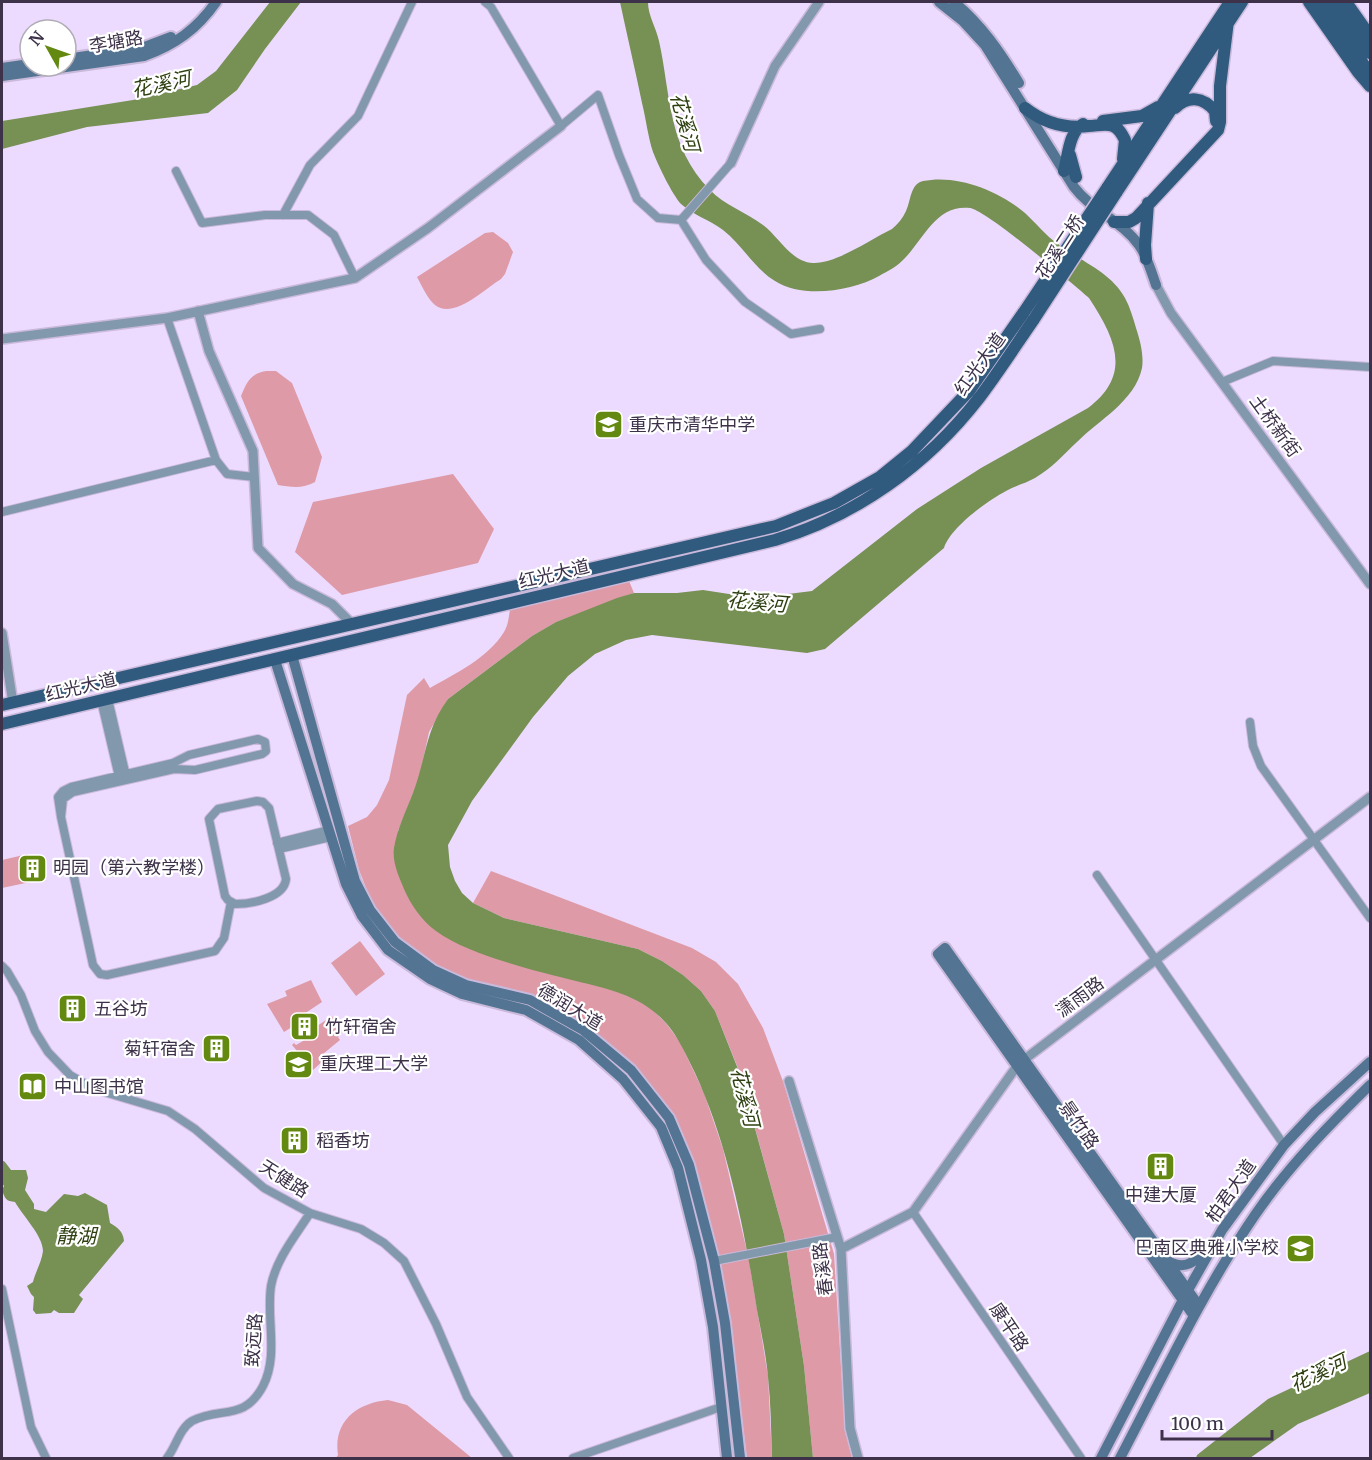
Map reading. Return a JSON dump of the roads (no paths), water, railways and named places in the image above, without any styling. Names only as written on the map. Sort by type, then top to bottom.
[{"type":"main road","name":"李塘路","points":[[78,57],[156,44],[183,29],[207,2]]},
{"type":"main road","name":"李塘路","points":[[2,76],[144,56],[175,43],[188,34],[216,2]]},
{"type":"main road","name":"土桥新街","points":[[939,2],[963,21],[996,59],[1033,111],[1069,170],[1080,195],[1137,233],[1145,245]]},
{"type":"main road","name":"土桥新街","points":[[954,2],[969,14],[991,40],[1069,170]]},
{"type":"main road","points":[[1111,190],[1122,164],[1230,2]]},
{"type":"main road","points":[[1111,190],[1165,117],[1242,2]]},
{"type":"main road","points":[[1310,2],[1358,72],[1371,86]]},
{"type":"main road","points":[[1322,2],[1366,47]]},
{"type":"main road","points":[[1335,2],[1366,47]]},
{"type":"main road","points":[[1346,2],[1366,47],[1371,74]]},
{"type":"main road","points":[[1117,219],[1120,216],[1129,216],[1158,190],[1214,135],[1220,126],[1220,86],[1228,21]]},
{"type":"main road","points":[[2,68],[18,66]]},
{"type":"main road","points":[[1117,219],[1134,220],[1210,130],[1216,118],[1212,107],[1192,98],[1180,102],[1165,117]]},
{"type":"main road","points":[[1069,170],[1074,133],[1086,125],[1142,116],[1161,104]]},
{"type":"main road","points":[[1033,111],[1055,124],[1107,125],[1118,129],[1125,144],[1122,164]]},
{"type":"main road","points":[[1069,170],[1073,143],[1086,125]]},
{"type":"main road","name":"花溪二桥","points":[[1029,316],[1111,190]]},
{"type":"main road","points":[[1148,259],[1152,209],[1158,190]]},
{"type":"main road","points":[[1148,205],[1145,245],[1148,259]]},
{"type":"main road","name":"土桥新街","points":[[1117,219],[1148,259],[1156,285]]},
{"type":"main road","name":"红光大道","points":[[7,704],[776,526],[834,503],[880,477],[912,451],[969,391],[1029,316]]},
{"type":"main road","name":"红光大道","points":[[2,724],[775,540],[841,514],[883,489],[920,460],[948,433],[978,399],[1029,316]]},
{"type":"main road","name":"德润大道","points":[[292,655],[355,881],[370,910],[395,942],[433,970],[466,985],[530,1000],[583,1030],[631,1070],[669,1118],[689,1166],[714,1261],[725,1323],[740,1458]]},
{"type":"main road","name":"德润大道","points":[[275,660],[346,884],[362,916],[388,950],[430,979],[462,994],[526,1010],[579,1040],[623,1078],[661,1126],[678,1168],[701,1260],[713,1328],[727,1458]]},
{"type":"main road","name":"景竹路","points":[[942,951],[1197,1311]]},
{"type":"main road","name":"景竹路","points":[[1021,1062],[1168,1261],[1186,1295]]},
{"type":"main road","name":"柏君大道","points":[[1101,1458],[1222,1230],[1284,1145],[1315,1112],[1371,1062]]},
{"type":"main road","name":"柏君大道","points":[[1121,1458],[1197,1311],[1240,1238],[1276,1187],[1329,1126],[1371,1085]]},
{"type":"main road","points":[[1168,1261],[1181,1265],[1193,1263],[1222,1230]]},
{"type":"street","points":[[283,215],[310,165],[358,116],[412,2]]},
{"type":"street","points":[[485,2],[491,7],[561,126]]},
{"type":"street","points":[[681,220],[731,163],[775,66],[819,2]]},
{"type":"street","points":[[2,339],[167,318],[355,278],[428,228],[598,95],[637,199],[658,218],[681,220]]},
{"type":"street","points":[[176,171],[202,223],[265,215],[308,215],[334,236],[355,278]]},
{"type":"street","points":[[681,220],[706,260],[745,302],[791,334],[820,329]]},
{"type":"street","name":"土桥新街","points":[[1156,285],[1172,313],[1371,584]]},
{"type":"street","points":[[198,311],[209,351],[253,452],[258,548],[293,585],[332,604],[352,624]]},
{"type":"street","points":[[167,318],[216,460],[227,474],[254,477]]},
{"type":"street","points":[[1222,382],[1273,361],[1371,366]]},
{"type":"street","points":[[2,512],[216,460]]},
{"type":"street","points":[[2,633],[7,704]]},
{"type":"street","points":[[104,700],[123,778]]},
{"type":"street","points":[[1250,722],[1253,746],[1261,766],[1371,918]]},
{"type":"street","points":[[123,778],[173,763],[189,754],[258,739],[265,742],[267,749],[262,754],[195,770],[174,769],[123,778],[71,787],[63,791],[57,800],[93,965],[100,974],[107,975],[215,951],[224,938],[231,903]]},
{"type":"street","name":"潇雨路","points":[[841,1249],[913,1212],[1021,1062],[1371,797]]},
{"type":"street","points":[[257,801],[264,802],[269,808],[278,846],[286,879],[280,892],[239,904],[231,903],[225,896],[209,824],[211,815],[218,809],[257,801]]},
{"type":"street","points":[[278,846],[330,833]]},
{"type":"street","points":[[1097,875],[1284,1145]]},
{"type":"street","name":"天健路","points":[[2,966],[8,971],[21,995],[35,1030],[48,1052],[70,1075],[94,1089],[168,1111],[195,1129],[264,1188],[310,1213],[360,1229],[384,1243],[404,1261],[436,1324],[467,1397],[509,1458]]},
{"type":"street","name":"春溪路","points":[[789,1081],[841,1249],[850,1428],[858,1458]]},
{"type":"street","name":"康平路","points":[[913,1212],[1081,1458]]},
{"type":"street","name":"致远路","points":[[167,1458],[174,1449],[180,1433],[192,1421],[242,1409],[251,1402],[263,1386],[270,1365],[271,1287],[277,1267],[310,1213]]},
{"type":"street","points":[[714,1261],[837,1237]]},
{"type":"street","points":[[2,1292],[31,1427],[46,1458]]},
{"type":"street","points":[[573,1458],[721,1407]]},
{"type":"water","points":[[270,2],[301,2],[237,90],[208,113],[87,127],[2,149],[2,121],[133,100],[197,85],[216,71]]},
{"type":"water","name":"花溪河","points":[[620,2],[648,2],[659,41],[678,138],[696,173],[710,190],[763,225],[792,254],[805,262],[832,260],[892,229],[903,216],[913,189],[919,183],[936,179],[964,182],[991,191],[1015,205],[1054,241],[1112,281],[1128,305],[1142,353],[1142,368],[1138,380],[1115,409],[1047,470],[1009,489],[970,516],[954,532],[944,548],[825,649],[807,653],[652,635],[626,640],[595,654],[568,676],[533,717],[472,801],[448,845],[450,867],[455,881],[462,893],[473,903],[504,918],[638,949],[683,975],[701,991],[715,1011],[740,1074],[784,1234],[804,1366],[813,1458],[772,1458],[766,1360],[734,1189],[707,1100],[675,1035],[657,1014],[636,1000],[601,987],[484,955],[436,931],[417,912],[400,880],[394,853],[397,834],[417,780],[430,733],[448,699],[532,636],[556,622],[634,593],[677,593],[703,590],[755,598],[812,591],[917,509],[981,468],[1088,408],[1102,395],[1111,382],[1115,369],[1115,355],[1106,327],[1089,298],[1010,233],[970,208],[949,211],[940,217],[905,258],[893,268],[855,286],[813,291],[786,287],[775,281],[755,264],[723,230],[681,204],[670,187],[651,146]]},
{"type":"water","name":"静湖","points":[[2,1160],[11,1170],[26,1170],[28,1178],[25,1190],[34,1204],[34,1209],[46,1212],[64,1194],[78,1196],[85,1193],[107,1205],[110,1223],[123,1235],[124,1241],[79,1295],[83,1299],[74,1313],[59,1313],[54,1310],[51,1313],[36,1314],[33,1310],[34,1297],[27,1286],[33,1282],[43,1251],[42,1245],[15,1202],[4,1196]]},
{"type":"water","points":[[1370,1351],[1370,1393],[1298,1424],[1250,1458],[1196,1458],[1268,1399]]},
{"type":"place","name":"重庆市清华中学","points":[[608,425]]},
{"type":"place","name":"明园（第六教学楼）","points":[[32,868]]},
{"type":"place","name":"五谷坊","points":[[73,1009]]},
{"type":"place","name":"竹轩宿舍","points":[[304,1027]]},
{"type":"place","name":"菊轩宿舍","points":[[217,1049]]},
{"type":"place","name":"重庆理工大学","points":[[299,1064]]},
{"type":"place","name":"中山图书馆","points":[[33,1087]]},
{"type":"place","name":"稻香坊","points":[[295,1141]]},
{"type":"place","name":"中建大厦","points":[[1161,1166]]},
{"type":"place","name":"巴南区典雅小学校","points":[[1300,1248]]}]
